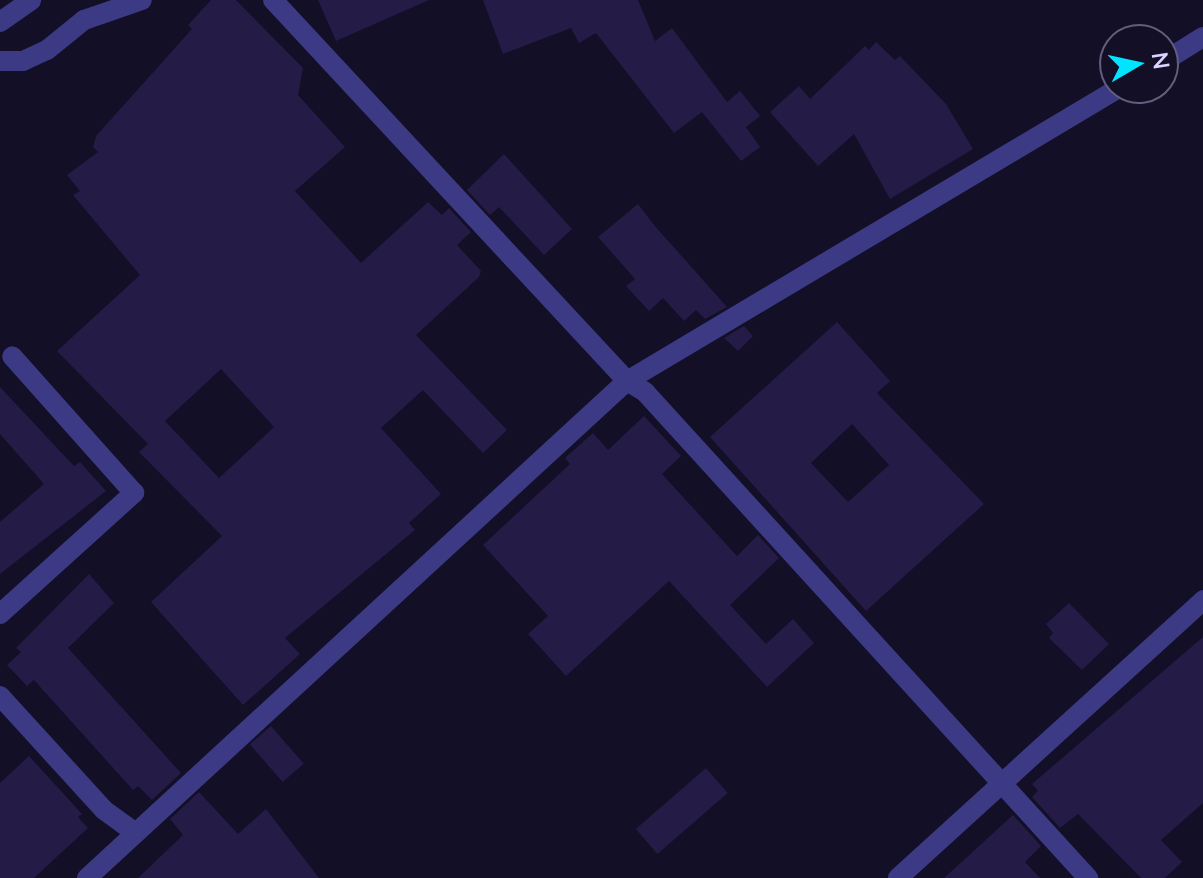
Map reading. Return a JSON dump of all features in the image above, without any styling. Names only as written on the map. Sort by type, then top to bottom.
[{"type":"street","points":[[0,22],[31,0]]},
{"type":"street","points":[[0,61],[23,61],[47,50],[84,20],[142,0]]},
{"type":"street","points":[[273,0],[627,381],[645,392],[1088,878]]},
{"type":"street","points":[[1179,52],[1203,37]]},
{"type":"street","points":[[87,878],[627,381],[1099,100]]},
{"type":"street","points":[[0,614],[134,493],[12,356]]},
{"type":"street","points":[[898,878],[1203,600]]},
{"type":"street","points":[[0,696],[104,810],[136,833]]},
{"type":"building","points":[[211,0],[236,0],[303,68],[298,95],[345,147],[295,191],[361,263],[428,202],[442,215],[449,208],[471,232],[457,245],[481,271],[479,277],[416,335],[507,430],[483,453],[423,390],[381,428],[441,494],[409,523],[415,530],[285,638],[300,654],[243,705],[151,602],[222,536],[139,452],[148,444],[57,351],[140,275],[73,195],[80,191],[67,175],[98,152],[93,147],[96,136],[192,29],[188,25]],"holes":[[[221,369],[274,427],[219,478],[165,421]]]},
{"type":"building","points":[[318,0],[429,0],[336,41]]},
{"type":"building","points":[[483,0],[638,0],[655,41],[672,28],[727,102],[740,91],[760,116],[746,127],[760,147],[741,161],[702,112],[674,133],[596,33],[579,43],[571,28],[503,54]]},
{"type":"building","points":[[876,42],[895,60],[900,56],[946,104],[973,149],[890,199],[854,134],[818,166],[770,112],[799,86],[810,99],[865,46],[869,50]]},
{"type":"building","points":[[504,154],[572,229],[544,255],[499,207],[490,215],[467,190]]},
{"type":"building","points":[[638,204],[727,307],[705,319],[696,310],[684,321],[663,298],[649,311],[626,286],[635,279],[598,237]]},
{"type":"building","points":[[837,322],[890,381],[877,393],[984,504],[866,611],[710,437]],"holes":[[[852,424],[889,465],[848,502],[811,463]]]},
{"type":"building","points":[[744,326],[753,336],[738,351],[724,338]]},
{"type":"building","points":[[0,387],[74,466],[80,462],[106,491],[0,574],[0,522],[44,484],[0,434]]},
{"type":"building","points":[[644,416],[681,456],[662,474],[737,556],[758,535],[779,558],[730,605],[766,644],[793,619],[814,643],[767,687],[669,581],[566,676],[528,634],[548,616],[483,545],[570,464],[565,458],[593,433],[608,450]]},
{"type":"building","points":[[89,574],[114,603],[68,648],[181,773],[152,800],[138,786],[133,790],[34,680],[27,686],[7,665],[21,652],[16,648]]},
{"type":"building","points":[[1069,603],[1109,644],[1082,670],[1049,638],[1053,633],[1046,624]]},
{"type":"building","points":[[1203,637],[1203,803],[1161,840],[1182,862],[1165,878],[1141,878],[1078,814],[1060,828],[1032,797],[1038,791],[1032,784]]},
{"type":"building","points":[[271,726],[304,764],[283,782],[250,744]]},
{"type":"building","points":[[29,756],[82,814],[78,817],[88,828],[34,878],[0,878],[0,783]]},
{"type":"building","points":[[706,768],[728,793],[657,854],[636,829]]},
{"type":"building","points":[[199,792],[238,834],[266,809],[319,878],[138,878],[183,835],[170,819]]},
{"type":"building","points":[[1013,815],[1041,846],[1025,862],[1040,878],[944,878]]}]
